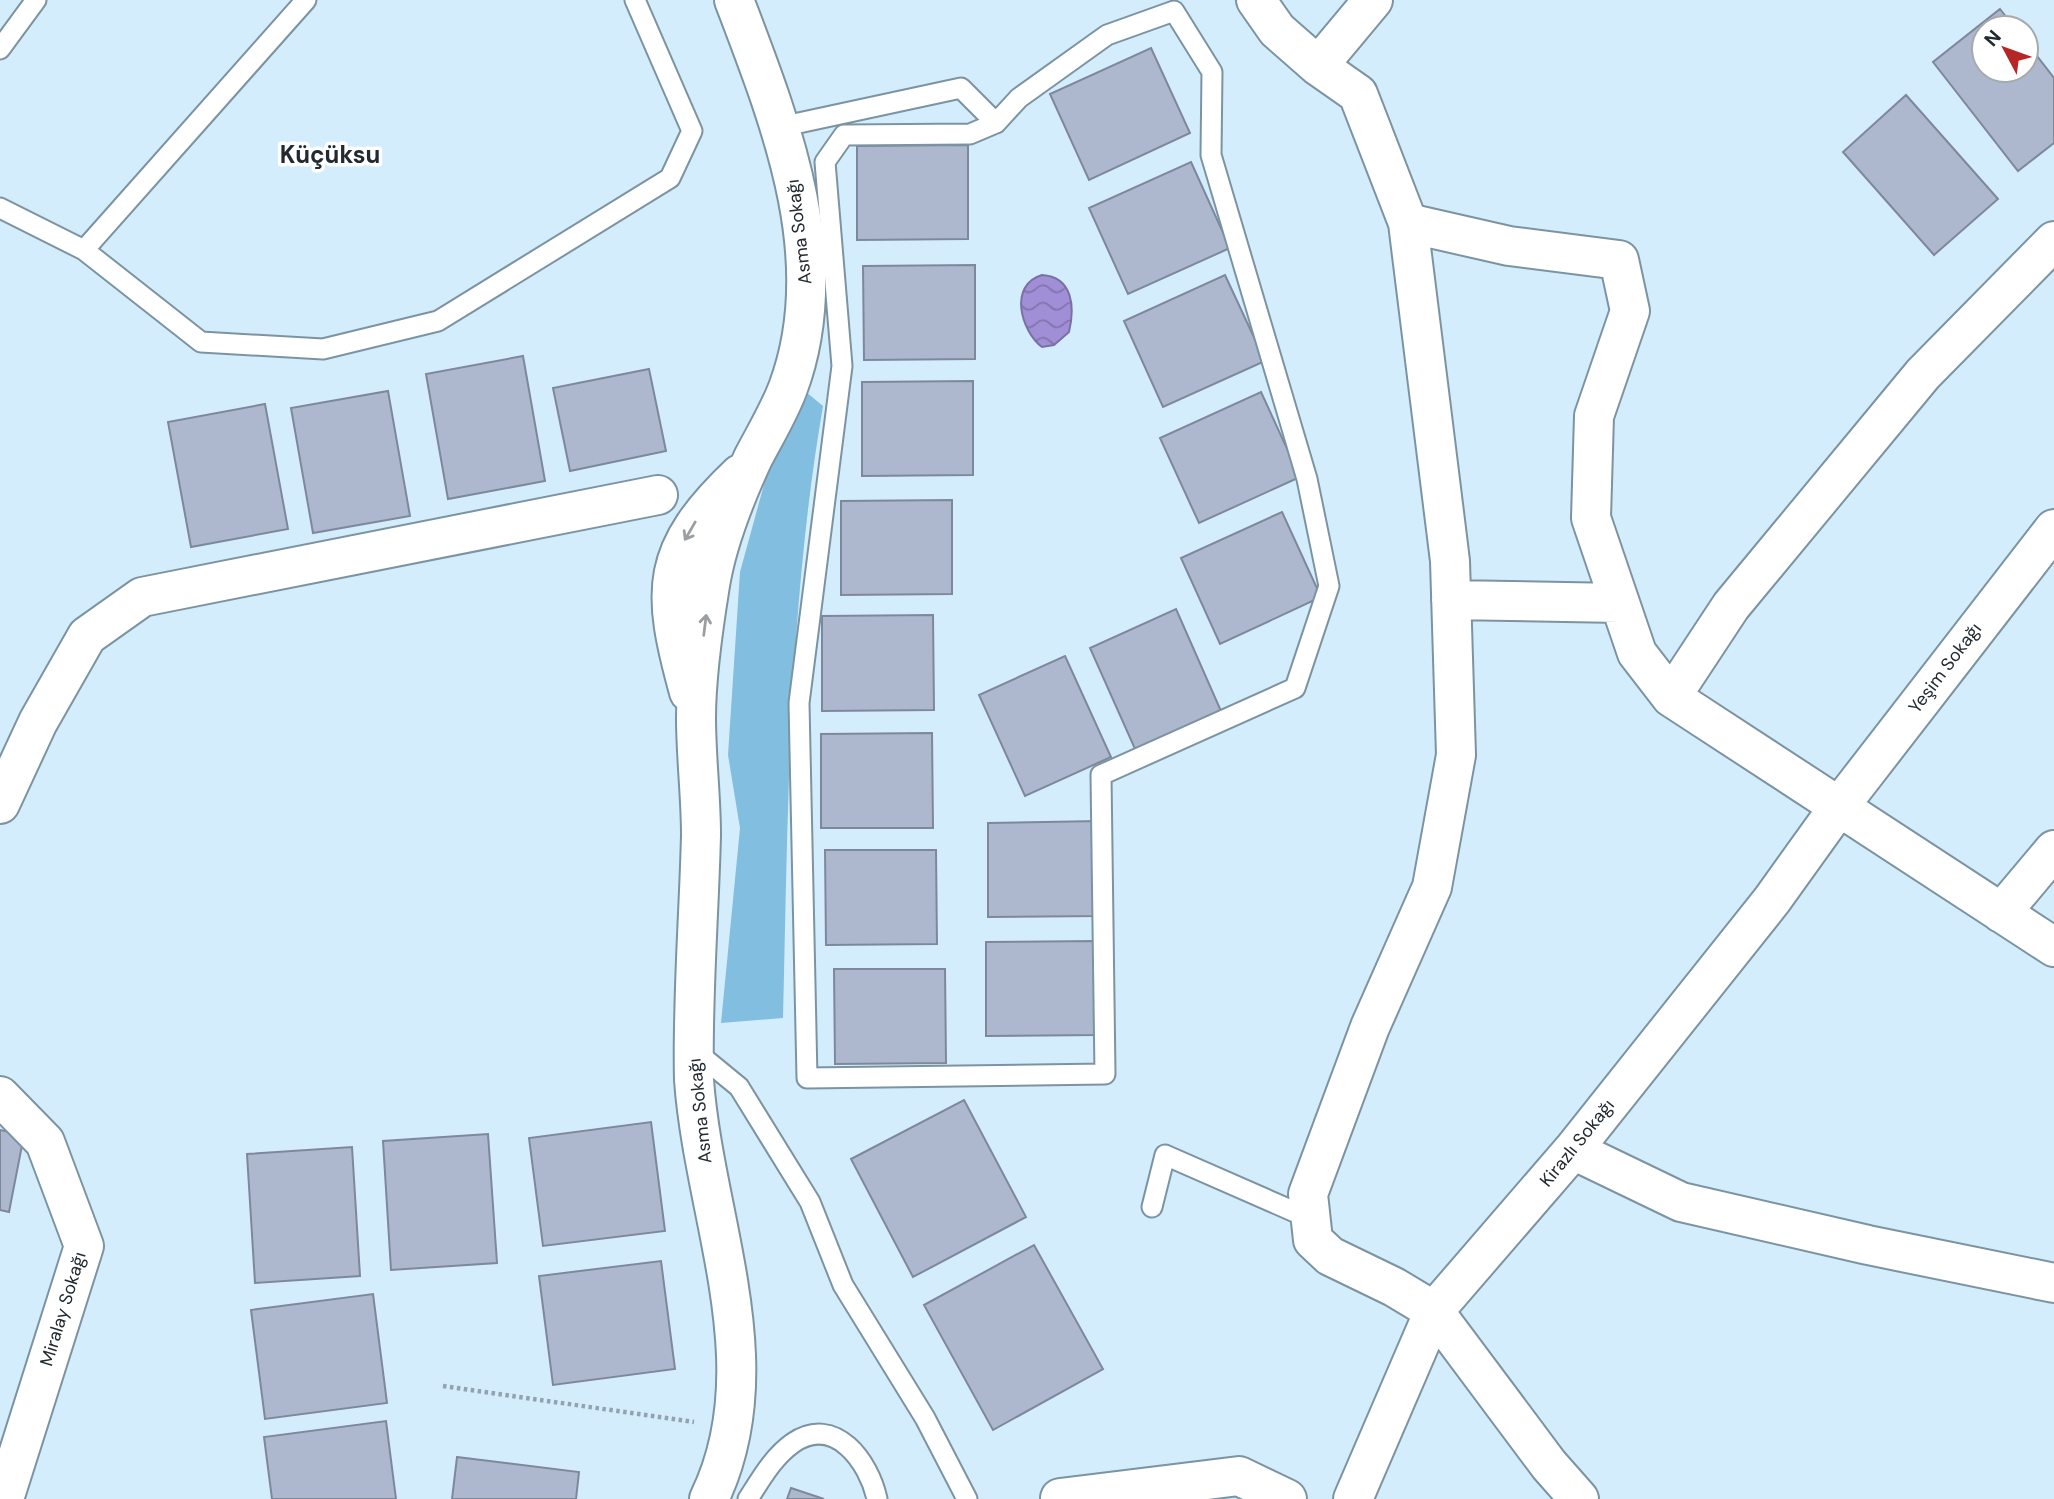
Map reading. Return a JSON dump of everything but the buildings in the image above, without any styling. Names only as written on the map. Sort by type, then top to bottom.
[{"type":"street","name":"Asma Sokağı","points":[[709,1499],[727,1456],[733,1428],[736,1391],[734,1327],[696,1111],[693,1049],[701,833],[696,717],[670,612],[670,585],[675,562],[695,522],[712,500],[751,463],[790,382],[804,329],[807,302],[801,219],[780,127],[734,0]]},
{"type":"street","points":[[1256,0],[1277,30],[1318,66],[1358,94],[1408,223],[1450,561],[1456,755],[1432,887],[1370,1027],[1329,1131],[1308,1194],[1313,1240],[1329,1256],[1394,1287],[1434,1311],[1549,1465],[1580,1499]]},
{"type":"street","points":[[1318,66],[1373,0]]},
{"type":"street","points":[[1408,223],[1509,246],[1619,260],[1630,311],[1594,416],[1591,518],[1637,653],[1671,698],[2054,947]]},
{"type":"street","points":[[1671,698],[1731,606],[1923,374],[2054,242]]},
{"type":"street","points":[[0,804],[38,722],[88,636],[142,597],[658,495]]},
{"type":"street","name":"Yeşim Sokağı","points":[[1838,808],[2054,529]]},
{"type":"street","points":[[1451,600],[1620,603]]},
{"type":"street","name":"Kirazlı Sokağı","points":[[1353,1499],[1434,1311],[1573,1150],[1772,900],[1838,808]]},
{"type":"street","points":[[2001,913],[2054,850]]},
{"type":"street","name":"Miralay Sokağı","points":[[0,1096],[45,1142],[83,1246],[6,1476]]},
{"type":"street","points":[[1573,1150],[1681,1202],[1868,1245],[2054,1283]]},
{"type":"street","points":[[1060,1498],[1239,1476],[1287,1499]]},
{"type":"lane","points":[[0,49],[36,0]]},
{"type":"lane","points":[[84,250],[306,0]]},
{"type":"lane","points":[[0,208],[84,250],[201,342],[323,349],[438,321],[670,178],[692,131],[635,0]]},
{"type":"lane","points":[[1174,11],[1212,72],[1211,155],[1307,479],[1329,586],[1295,688],[1101,775],[1105,1074],[807,1078],[799,703],[842,366],[825,162],[844,135],[970,134],[996,122],[1019,98],[1107,35],[1174,11]]},
{"type":"lane","points":[[780,127],[961,88],[996,122]]},
{"type":"lane","points":[[693,1049],[739,1087],[810,1202],[844,1285],[925,1418],[967,1499]]},
{"type":"lane","points":[[1152,1207],[1165,1155],[1311,1219]]},
{"type":"lane","points":[[748,1499],[772,1462],[794,1442],[820,1435],[842,1439],[860,1459],[877,1499]]},
{"type":"path","points":[[443,1386],[733,1428]]},
{"type":"shaded area","points":[[806,392],[823,406],[811,482],[796,635],[783,1018],[721,1023],[740,828],[728,755],[740,572],[771,459]]},
{"type":"water","points":[[1042,275],[1060,281],[1066,287],[1072,313],[1069,332],[1054,345],[1042,347],[1028,330],[1021,309],[1025,288],[1031,280]]},
{"type":"district","name":"Küçüksu","points":[[330,154]]}]
